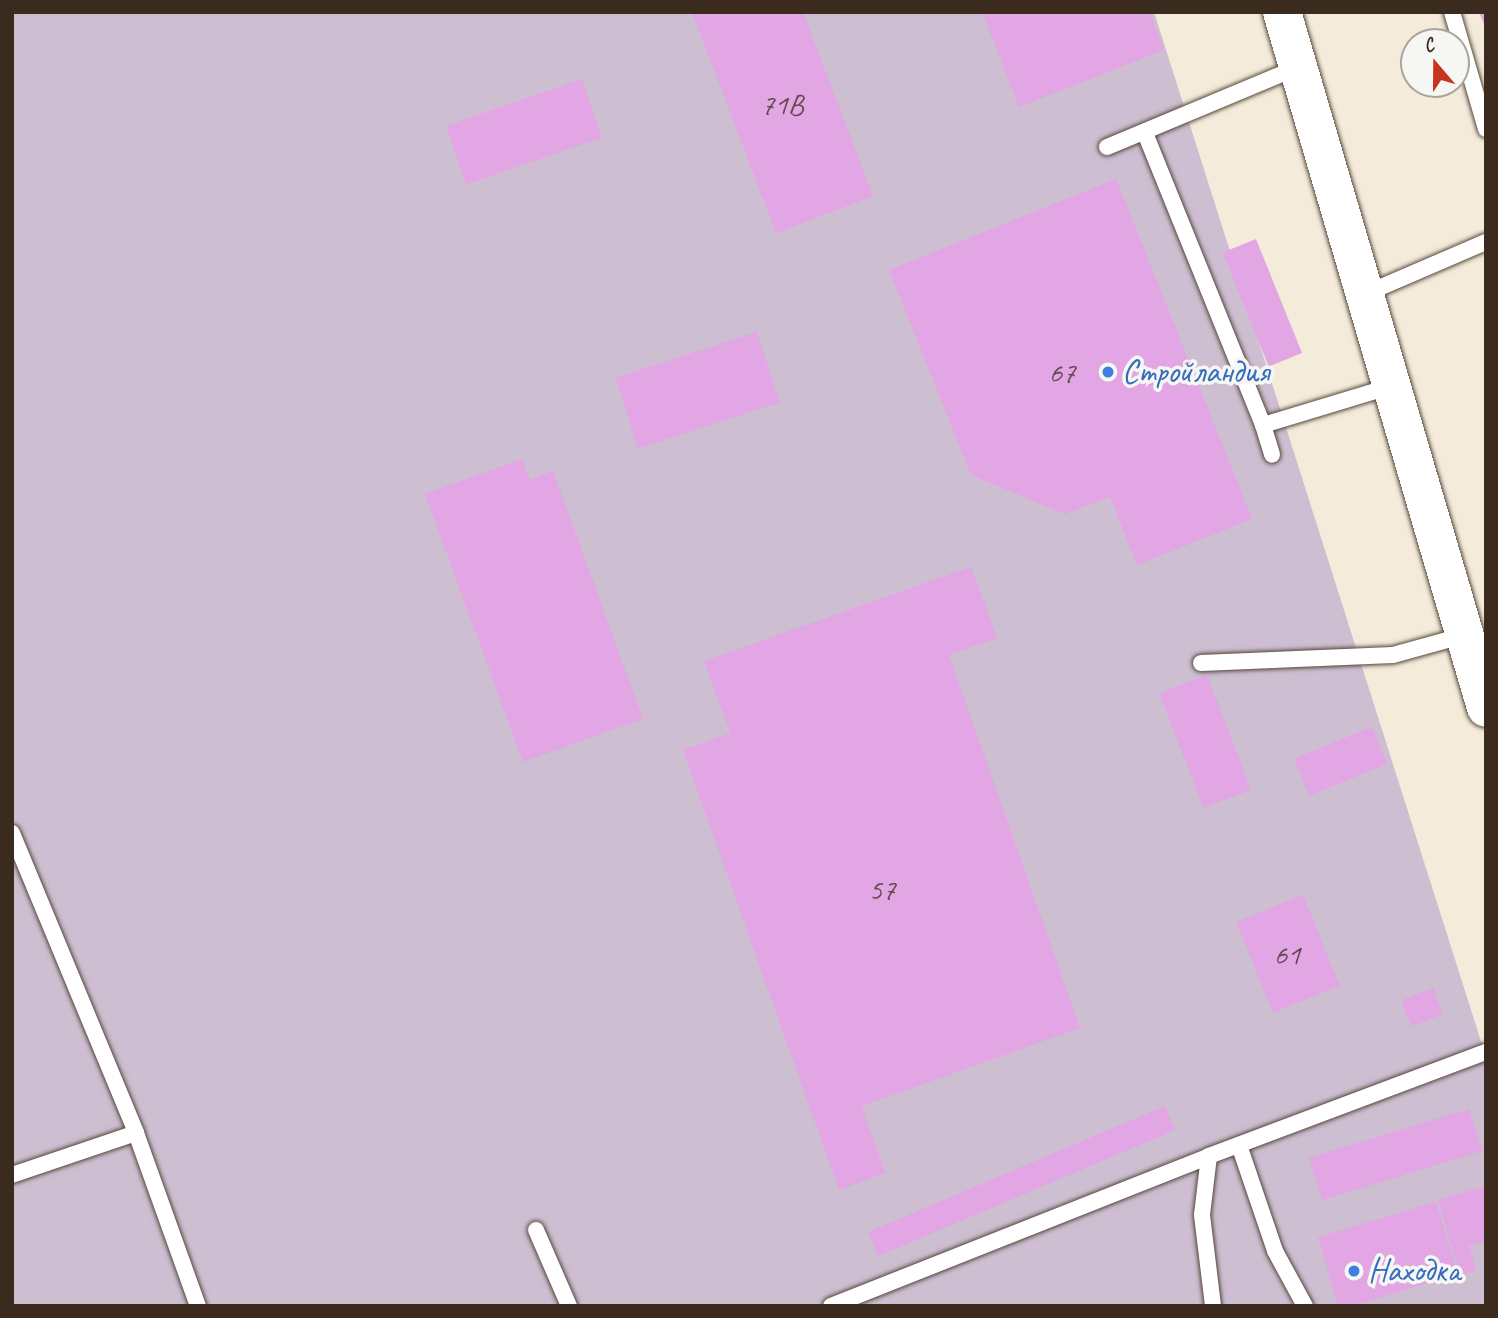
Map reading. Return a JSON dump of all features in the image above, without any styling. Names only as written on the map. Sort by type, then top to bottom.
[{"type":"main road","points":[[1282,12],[1486,708]]},
{"type":"lane","points":[[1452,12],[1486,129]]},
{"type":"lane","points":[[1107,147],[1298,67]]},
{"type":"lane","points":[[1145,133],[1264,425],[1272,454]]},
{"type":"lane","points":[[1365,294],[1486,242]]},
{"type":"lane","points":[[1264,425],[1392,386]]},
{"type":"lane","points":[[1201,663],[1393,655],[1465,635]]},
{"type":"lane","points":[[12,833],[135,1133],[198,1306]]},
{"type":"lane","points":[[840,1304],[1209,1156],[1486,1052]]},
{"type":"lane","points":[[12,1175],[135,1133]]},
{"type":"lane","points":[[1239,1145],[1275,1251],[1305,1306]]},
{"type":"lane","points":[[1209,1156],[1202,1215],[1213,1306]]},
{"type":"lane","points":[[537,1230],[569,1306]]},
{"type":"shaded area","points":[[12,12],[1154,12],[1486,1057],[1486,1306],[12,1306]]},
{"type":"building","points":[[692,12],[803,12],[873,196],[776,233]]},
{"type":"building","points":[[982,12],[1150,12],[1164,50],[1019,107]]},
{"type":"building","points":[[1479,12],[1486,12],[1486,29]]},
{"type":"building","points":[[582,79],[602,138],[466,185],[446,126]]},
{"type":"building","points":[[1116,179],[1252,519],[1137,565],[1110,497],[1065,514],[971,475],[889,270]]},
{"type":"building","points":[[1256,239],[1302,353],[1269,367],[1223,252]]},
{"type":"building","points":[[757,332],[780,402],[638,448],[615,378]]},
{"type":"building","points":[[522,459],[530,480],[553,471],[643,719],[523,762],[425,494]]},
{"type":"building","points":[[971,567],[997,638],[949,655],[1080,1028],[862,1106],[885,1173],[839,1190],[683,750],[730,733],[704,661]]},
{"type":"building","points":[[1207,675],[1251,790],[1203,808],[1159,693]]},
{"type":"building","points":[[1372,727],[1387,764],[1309,796],[1294,758]]},
{"type":"building","points":[[1303,895],[1340,986],[1273,1013],[1236,922]]},
{"type":"building","points":[[1433,988],[1443,1014],[1411,1026],[1401,1000]]},
{"type":"building","points":[[1165,1106],[1175,1130],[878,1256],[868,1232]]},
{"type":"building","points":[[1469,1109],[1482,1151],[1322,1200],[1309,1158]]},
{"type":"building","points":[[1486,1186],[1486,1241],[1469,1246],[1476,1271],[1460,1275],[1438,1200]]},
{"type":"building","points":[[1436,1202],[1458,1274],[1351,1306],[1338,1306],[1318,1237]]},
{"type":"place","name":"Стройландия","points":[[1108,372]]},
{"type":"place","name":"Находка","points":[[1354,1271]]}]
